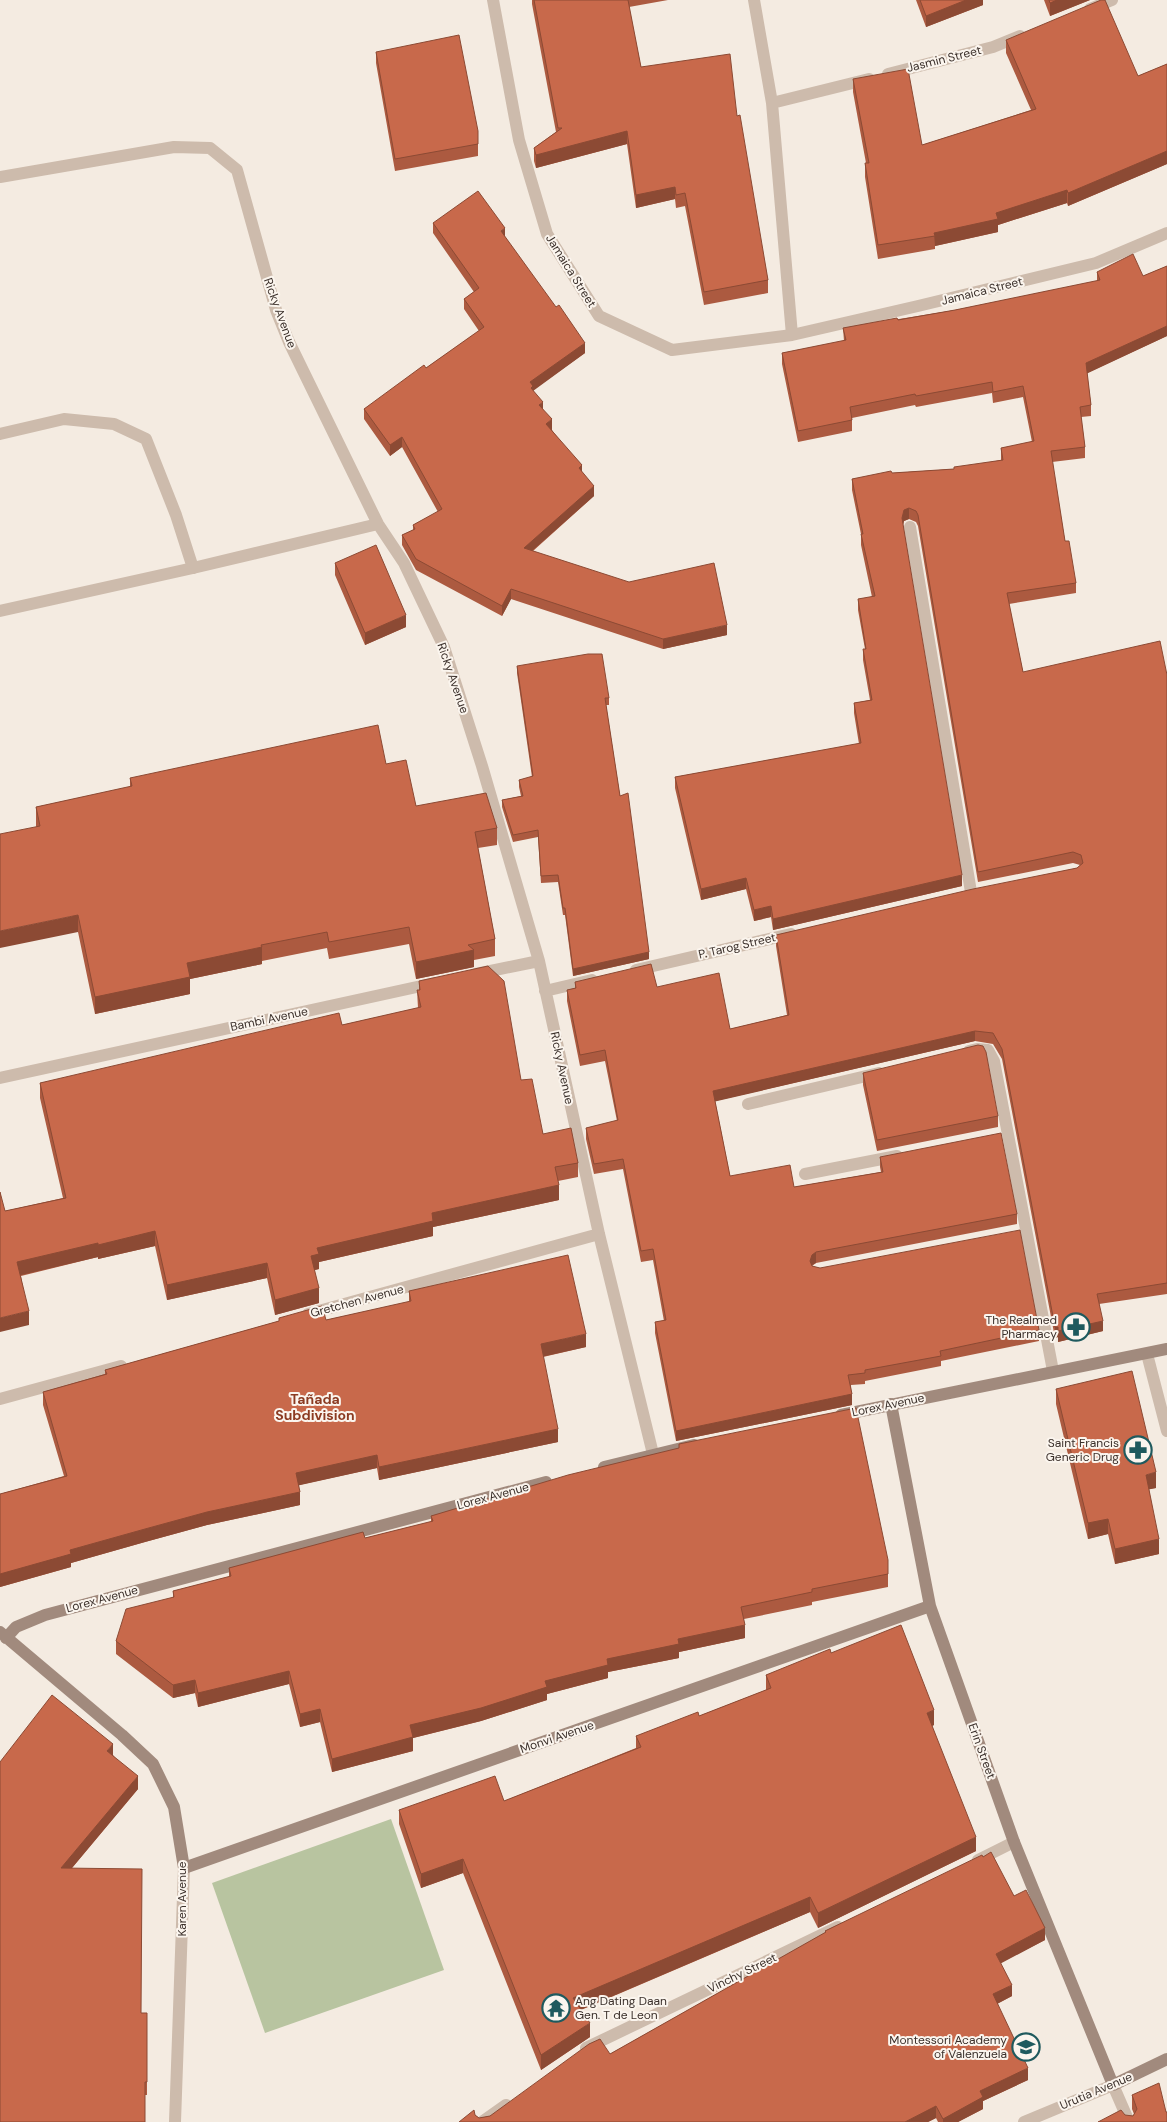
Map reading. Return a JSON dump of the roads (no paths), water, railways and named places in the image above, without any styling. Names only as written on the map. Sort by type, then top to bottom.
[{"type":"street","name":"Jamaica Street","points":[[493,0],[519,140],[547,234],[599,316],[672,350],[792,335],[1096,263],[1167,232]]},
{"type":"street","points":[[754,0],[772,104],[792,335]]},
{"type":"street","points":[[1075,14],[1112,0]]},
{"type":"street","name":"Jasmin Street","points":[[772,104],[993,47],[1030,32]]},
{"type":"street","name":"Ricky Avenue","points":[[0,177],[174,147],[210,148],[237,170],[279,318],[289,342],[378,524],[404,563],[444,647],[482,766],[539,961],[599,1234],[653,1454]]},
{"type":"street","points":[[0,434],[64,419],[114,424],[146,438],[176,515],[193,568]]},
{"type":"street","points":[[0,612],[378,524]]},
{"type":"street","points":[[910,527],[971,892]]},
{"type":"street","name":"P. Tarog Street","points":[[623,973],[807,930]]},
{"type":"street","name":"Bambi Avenue","points":[[0,1078],[539,961]]},
{"type":"street","points":[[546,991],[604,977]]},
{"type":"street","points":[[958,1054],[977,1049],[988,1050],[994,1061],[1003,1135],[1021,1232],[1053,1371]]},
{"type":"street","points":[[748,1104],[891,1070]]},
{"type":"street","points":[[805,1174],[911,1153]]},
{"type":"street","name":"Gretchen Avenue","points":[[295,1318],[599,1234]]},
{"type":"street","name":"Lorex Avenue","points":[[824,1418],[1167,1349]]},
{"type":"street","points":[[1147,1354],[1167,1431]]},
{"type":"street","points":[[0,1400],[133,1363]]},
{"type":"street","name":"Erin Street","points":[[891,1404],[930,1606],[1014,1842],[1113,2085]]},
{"type":"street","points":[[595,1469],[710,1442]]},
{"type":"street","name":"Lorex Avenue","points":[[3,1635],[45,1614],[557,1479]]},
{"type":"street","name":"Monvi Avenue","points":[[184,1868],[930,1606]]},
{"type":"street","name":"Karen Avenue","points":[[3,1635],[122,1735],[153,1764],[174,1807],[184,1868],[175,2122]]},
{"type":"street","points":[[970,1864],[1014,1842]]},
{"type":"street","name":"Vinchy Street","points":[[577,2054],[585,2048],[853,1920]]},
{"type":"street","name":"Urutia Avenue","points":[[1024,2122],[1167,2060]]},
{"type":"street","points":[[1113,2085],[1129,2122]]},
{"type":"street","points":[[482,2122],[513,2099]]},
{"type":"place","name":"The Realmed Pharmacy","points":[[1076,1327]]},
{"type":"place","name":"Saint Francis Generic Drug","points":[[1138,1450]]},
{"type":"place","name":"Ang Dating Daan Gen. T de Leon","points":[[556,2008]]},
{"type":"place","name":"Montessori Academy of Valenzuela","points":[[1026,2047]]},
{"type":"district","name":"Tañada Subdivision","points":[[315,1408]]}]
